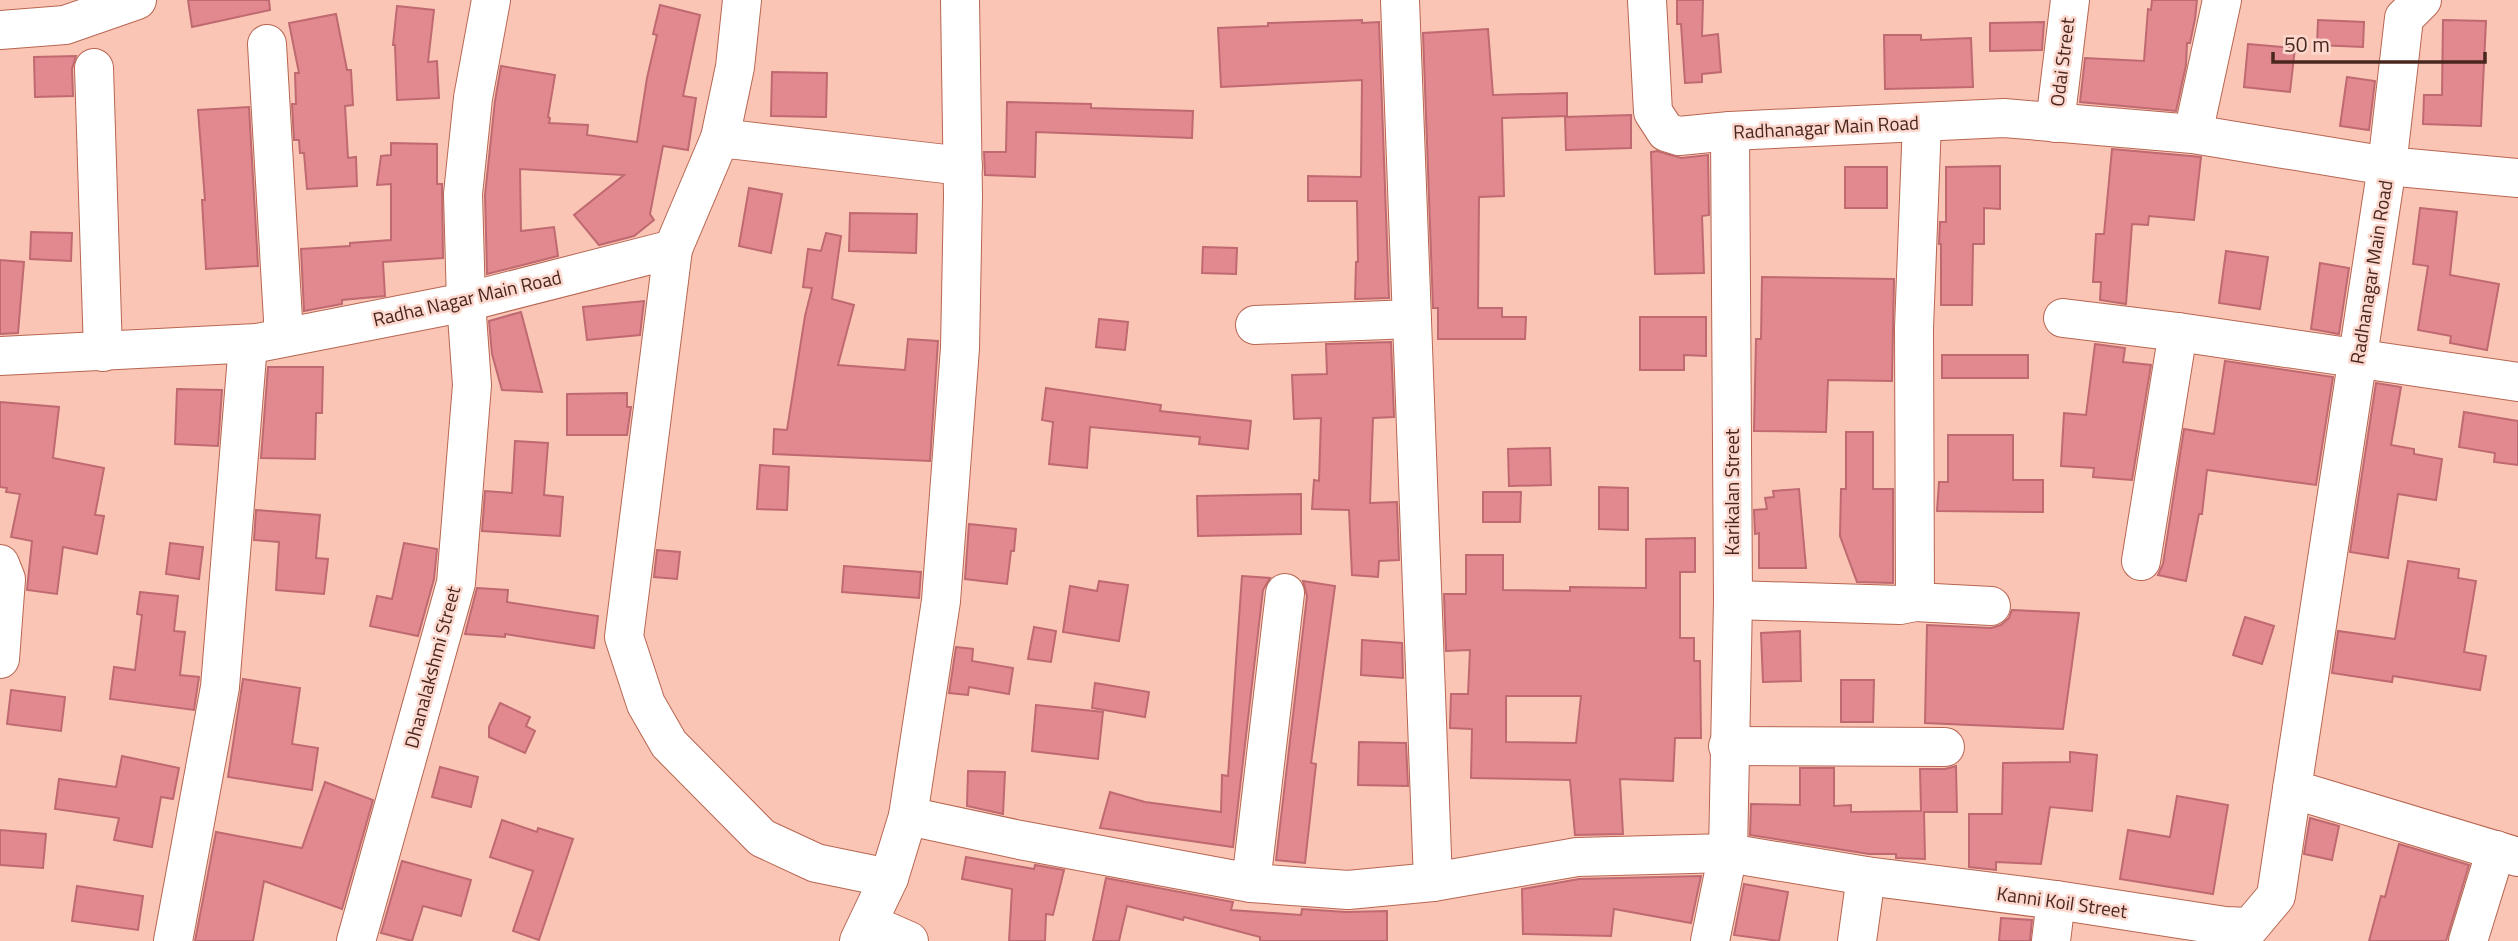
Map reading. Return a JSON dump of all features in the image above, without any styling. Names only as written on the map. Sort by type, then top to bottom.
[{"type":"street","points":[[0,30],[65,25],[136,0]]},
{"type":"street","name":"Dhanalakshmi Street","points":[[356,941],[456,583],[472,385],[463,194],[473,97],[491,0]]},
{"type":"street","points":[[742,0],[735,67],[720,138],[673,249],[624,637],[646,704],[669,744],[762,838],[816,863],[889,878]]},
{"type":"street","points":[[909,941],[863,932],[889,878],[908,816],[941,601],[960,348],[963,166],[960,0]]},
{"type":"street","points":[[1400,0],[1433,882]]},
{"type":"street","name":"Radhanagar Main Road","points":[[1647,0],[1653,112],[1666,132],[1679,136],[1730,131],[2004,118],[2193,134],[2387,166],[2292,789]]},
{"type":"street","name":"Odai Street","points":[[2054,123],[2070,0]]},
{"type":"street","points":[[2193,134],[2222,0]]},
{"type":"street","points":[[2422,0],[2404,18],[2387,166],[2518,178]]},
{"type":"street","points":[[173,941],[220,687],[266,340],[267,44]]},
{"type":"street","points":[[94,68],[103,352]]},
{"type":"street","points":[[1916,602],[1914,328],[1922,122]]},
{"type":"street","name":"Karikalan Street","points":[[1710,941],[1728,853],[1728,746],[1733,600],[1730,131]]},
{"type":"street","points":[[720,138],[963,166]]},
{"type":"street","name":"Radha Nagar Main Road","points":[[0,356],[103,352],[266,340],[466,302],[673,249]]},
{"type":"street","points":[[1255,325],[1412,318]]},
{"type":"street","points":[[2063,318],[2178,332],[2518,383]]},
{"type":"street","points":[[2141,561],[2178,332]]},
{"type":"street","points":[[0,564],[6,579],[0,659]]},
{"type":"street","points":[[1251,883],[1285,593]]},
{"type":"street","points":[[1733,600],[1900,604],[1916,602],[1991,606]]},
{"type":"street","points":[[1728,746],[1945,747]]},
{"type":"street","points":[[2292,789],[2507,854],[2468,941]]},
{"type":"street","name":"Kanni Koil Street","points":[[908,816],[1251,883],[1348,890],[1433,882],[1577,857],[1728,853],[1866,876],[2056,900],[2225,926],[2250,927],[2276,896],[2292,789]]},
{"type":"street","points":[[1857,941],[1866,876]]},
{"type":"street","points":[[2051,941],[2056,900]]},
{"type":"building","points":[[188,0],[269,0],[270,10],[192,27]]},
{"type":"building","points":[[1677,0],[1703,0],[1702,36],[1718,34],[1721,72],[1702,74],[1702,82],[1685,83],[1681,24],[1677,24]]},
{"type":"building","points":[[2152,0],[2197,0],[2176,111],[2080,102],[2085,58],[2144,61],[2148,9],[2151,10]]},
{"type":"building","points":[[660,5],[700,15],[683,96],[696,98],[688,150],[663,146],[650,214],[654,220],[634,236],[599,245],[574,215],[624,175],[520,169],[521,231],[554,227],[558,256],[487,274],[485,195],[501,66],[555,75],[549,123],[588,125],[587,135],[637,142],[657,35],[653,34]]},
{"type":"building","points":[[397,6],[434,10],[428,62],[437,61],[439,98],[397,100],[393,45]]},
{"type":"building","points":[[336,14],[347,70],[351,70],[353,105],[345,106],[348,158],[356,157],[357,186],[307,189],[304,153],[300,153],[299,140],[294,140],[292,104],[296,104],[295,73],[299,73],[289,23]]},
{"type":"building","points":[[1362,20],[1362,23],[1379,22],[1389,298],[1355,299],[1358,262],[1357,201],[1308,201],[1308,176],[1361,177],[1362,80],[1221,87],[1218,28],[1268,26],[1268,23]]},
{"type":"building","points":[[2318,20],[2364,22],[2363,47],[2317,45]]},
{"type":"building","points":[[2443,20],[2486,21],[2481,126],[2423,124],[2424,95],[2442,95]]},
{"type":"building","points":[[2044,22],[2042,50],[1990,51],[1990,23]]},
{"type":"building","points":[[1488,29],[1493,95],[1567,93],[1567,116],[1502,118],[1504,196],[1479,197],[1478,308],[1502,308],[1502,317],[1526,317],[1525,339],[1438,339],[1438,308],[1433,308],[1423,33]]},
{"type":"building","points":[[1884,35],[1921,35],[1921,40],[1971,38],[1973,87],[1885,89]]},
{"type":"building","points":[[2248,44],[2295,48],[2290,92],[2244,87]]},
{"type":"building","points":[[76,56],[72,69],[73,96],[35,97],[34,57]]},
{"type":"building","points":[[772,72],[827,73],[826,117],[771,116]]},
{"type":"building","points":[[2347,77],[2375,81],[2369,130],[2340,126]]},
{"type":"building","points":[[1007,102],[1193,111],[1192,138],[1036,132],[1035,177],[985,175],[984,152],[1006,152]]},
{"type":"building","points":[[249,107],[258,266],[206,269],[202,200],[205,200],[198,110]]},
{"type":"building","points":[[1631,115],[1631,148],[1566,150],[1565,117]]},
{"type":"building","points":[[391,143],[437,144],[437,184],[442,184],[443,258],[383,262],[385,296],[342,300],[342,304],[304,311],[301,249],[391,240],[391,184],[377,185],[381,156],[391,155]]},
{"type":"building","points":[[2112,149],[2201,157],[2194,220],[2149,216],[2148,225],[2132,224],[2126,304],[2100,300],[2101,282],[2093,282],[2096,234],[2104,234]]},
{"type":"building","points":[[1657,151],[1681,158],[1708,155],[1709,215],[1702,216],[1704,273],[1655,274],[1651,152]]},
{"type":"building","points":[[2000,166],[2000,209],[1984,208],[1984,244],[1973,244],[1972,305],[1941,305],[1939,244],[1940,222],[1946,222],[1946,167]]},
{"type":"building","points":[[1845,167],[1887,167],[1887,208],[1845,208]]},
{"type":"building","points":[[749,188],[782,194],[771,253],[739,246]]},
{"type":"building","points":[[2420,208],[2457,212],[2450,275],[2499,284],[2487,350],[2450,343],[2451,336],[2418,330],[2428,266],[2413,264]]},
{"type":"building","points":[[850,213],[917,214],[916,253],[849,251]]},
{"type":"building","points":[[31,232],[72,233],[71,261],[30,259]]},
{"type":"building","points":[[826,233],[841,236],[832,299],[854,305],[838,365],[905,370],[908,339],[938,341],[930,461],[773,454],[774,429],[787,430],[812,288],[803,287],[808,249],[821,251]]},
{"type":"building","points":[[1203,247],[1237,248],[1236,274],[1202,273]]},
{"type":"building","points":[[2226,251],[2268,257],[2260,309],[2219,303]]},
{"type":"building","points":[[0,260],[24,262],[18,333],[0,334]]},
{"type":"building","points":[[2320,263],[2349,268],[2339,334],[2311,329]]},
{"type":"building","points":[[1762,277],[1894,279],[1892,381],[1828,380],[1826,432],[1754,431],[1756,339],[1761,339]]},
{"type":"building","points":[[644,301],[640,335],[587,340],[583,307]]},
{"type":"building","points":[[521,312],[542,392],[502,390],[492,354],[489,321]]},
{"type":"building","points":[[1640,317],[1706,317],[1706,356],[1684,355],[1684,370],[1640,370]]},
{"type":"building","points":[[1099,319],[1128,322],[1125,350],[1096,347]]},
{"type":"building","points":[[1391,342],[1394,417],[1373,418],[1370,503],[1397,502],[1399,560],[1379,561],[1378,577],[1352,575],[1349,510],[1312,509],[1314,480],[1319,481],[1321,418],[1294,419],[1292,375],[1327,374],[1326,344]]},
{"type":"building","points":[[2095,344],[2125,348],[2123,362],[2151,365],[2132,480],[2093,477],[2094,468],[2061,466],[2064,413],[2086,415]]},
{"type":"building","points":[[1942,355],[2028,355],[2028,378],[1942,378]]},
{"type":"building","points":[[2225,361],[2333,377],[2316,485],[2207,470],[2202,514],[2199,514],[2186,581],[2158,575],[2163,564],[2184,429],[2214,434]]},
{"type":"building","points":[[268,367],[323,367],[322,413],[316,413],[315,459],[261,458]]},
{"type":"building","points":[[2376,383],[2401,387],[2391,445],[2414,449],[2414,454],[2442,459],[2436,500],[2398,494],[2388,558],[2350,552]]},
{"type":"building","points":[[1046,388],[1161,405],[1160,411],[1251,421],[1248,449],[1199,444],[1200,437],[1090,427],[1087,468],[1049,464],[1053,422],[1042,420]]},
{"type":"building","points":[[177,389],[222,390],[218,446],[175,444]]},
{"type":"building","points":[[627,393],[627,407],[631,407],[627,435],[567,435],[567,394]]},
{"type":"building","points":[[0,402],[59,407],[53,458],[104,468],[95,515],[104,516],[97,554],[63,547],[57,594],[27,590],[32,541],[11,537],[20,494],[6,492],[7,488],[0,487]]},
{"type":"building","points":[[2464,412],[2518,421],[2518,465],[2494,462],[2495,453],[2459,447]]},
{"type":"building","points":[[1846,432],[1873,432],[1873,489],[1893,489],[1893,583],[1857,582],[1840,536],[1841,489],[1846,489]]},
{"type":"building","points":[[1948,435],[2013,435],[2013,480],[2043,480],[2043,512],[1937,511],[1939,482],[1948,482]]},
{"type":"building","points":[[515,441],[548,443],[544,495],[563,497],[560,536],[482,531],[485,491],[512,493]]},
{"type":"building","points":[[1550,448],[1551,485],[1509,486],[1508,449]]},
{"type":"building","points":[[760,465],[789,467],[787,510],[757,509]]},
{"type":"building","points":[[1599,487],[1628,488],[1628,530],[1599,529]]},
{"type":"building","points":[[1799,489],[1806,568],[1759,568],[1759,533],[1755,534],[1754,510],[1767,509],[1765,498],[1774,497],[1773,491]]},
{"type":"building","points":[[1483,492],[1521,492],[1520,522],[1483,522]]},
{"type":"building","points":[[1301,494],[1301,534],[1198,536],[1197,496]]},
{"type":"building","points":[[256,510],[320,515],[316,558],[328,559],[324,594],[276,590],[279,542],[254,540]]},
{"type":"building","points":[[969,524],[1016,529],[1007,584],[965,579]]},
{"type":"building","points":[[1695,538],[1695,572],[1680,572],[1680,638],[1694,638],[1694,661],[1700,661],[1701,738],[1675,738],[1673,781],[1620,779],[1623,834],[1575,835],[1570,780],[1471,778],[1472,729],[1450,728],[1451,694],[1468,694],[1470,650],[1446,651],[1444,594],[1466,594],[1466,555],[1503,555],[1503,590],[1646,588],[1646,539]],"holes":[[[1506,696],[1581,696],[1576,743],[1506,742]]]},
{"type":"building","points":[[170,543],[203,547],[199,579],[166,574]]},
{"type":"building","points":[[404,543],[437,549],[434,579],[418,636],[370,626],[377,596],[392,599]]},
{"type":"building","points":[[657,550],[680,552],[677,579],[654,577]]},
{"type":"building","points":[[2408,561],[2459,569],[2458,578],[2476,581],[2464,652],[2486,656],[2480,690],[2393,676],[2392,682],[2332,673],[2338,631],[2395,639]]},
{"type":"building","points":[[844,566],[921,572],[919,598],[842,592]]},
{"type":"building","points":[[1242,576],[1270,578],[1263,590],[1233,847],[1100,828],[1110,792],[1145,802],[1221,812],[1222,775],[1228,776]]},
{"type":"building","points":[[1099,581],[1128,585],[1119,641],[1063,632],[1070,586],[1097,591]]},
{"type":"building","points":[[1303,581],[1335,586],[1311,763],[1316,764],[1305,863],[1276,860],[1307,596]]},
{"type":"building","points":[[477,588],[508,590],[507,602],[598,616],[594,648],[505,634],[505,637],[465,634]]},
{"type":"building","points":[[140,592],[178,596],[174,631],[185,632],[180,675],[199,677],[194,710],[110,699],[114,667],[135,670],[142,615],[137,614]]},
{"type":"building","points":[[2012,610],[2079,613],[2063,729],[1925,723],[1927,625],[1991,628],[2001,625],[2009,618]]},
{"type":"building","points":[[2245,617],[2274,626],[2262,664],[2233,655]]},
{"type":"building","points":[[1034,627],[1056,631],[1051,662],[1028,659]]},
{"type":"building","points":[[1800,631],[1801,681],[1763,682],[1761,633]]},
{"type":"building","points":[[1362,640],[1402,643],[1403,678],[1361,675]]},
{"type":"building","points":[[956,647],[973,649],[972,661],[1013,668],[1009,694],[969,687],[968,695],[949,693]]},
{"type":"building","points":[[243,679],[300,688],[292,744],[318,748],[312,790],[228,777]]},
{"type":"building","points":[[1841,680],[1874,680],[1873,722],[1841,722]]},
{"type":"building","points":[[1095,683],[1149,692],[1145,717],[1092,708]]},
{"type":"building","points":[[11,690],[65,697],[61,731],[7,724]]},
{"type":"building","points":[[500,703],[530,717],[526,726],[535,731],[525,753],[489,737],[489,727]]},
{"type":"building","points":[[1036,705],[1103,712],[1098,759],[1032,751]]},
{"type":"building","points":[[1359,742],[1406,743],[1408,786],[1358,785]]},
{"type":"building","points":[[2070,752],[2097,755],[2092,811],[2050,807],[2041,864],[1996,862],[1996,870],[1969,867],[1969,814],[2002,814],[2003,763],[2070,762]]},
{"type":"building","points":[[122,756],[179,768],[173,799],[161,797],[152,847],[114,840],[119,818],[55,809],[59,779],[116,787]]},
{"type":"building","points":[[1956,766],[1957,812],[1924,812],[1925,859],[1896,858],[1896,854],[1869,854],[1750,835],[1751,804],[1800,805],[1800,768],[1834,768],[1834,806],[1851,805],[1851,812],[1921,811],[1920,769]]},
{"type":"building","points":[[440,767],[478,777],[471,807],[432,797]]},
{"type":"building","points":[[968,771],[1005,772],[1003,814],[967,806]]},
{"type":"building","points":[[325,782],[373,800],[342,909],[264,881],[253,941],[195,941],[216,832],[302,848]]},
{"type":"building","points":[[2177,796],[2228,805],[2213,894],[2120,879],[2128,830],[2170,837]]},
{"type":"building","points":[[2310,818],[2339,826],[2332,860],[2304,854]]},
{"type":"building","points":[[502,820],[537,832],[538,828],[573,839],[539,940],[513,931],[533,871],[490,857]]},
{"type":"building","points":[[0,830],[46,834],[43,868],[0,865]]},
{"type":"building","points":[[2399,844],[2469,865],[2446,941],[2369,941],[2381,896],[2385,897]]},
{"type":"building","points":[[966,857],[1034,869],[1035,865],[1064,870],[1053,915],[1046,914],[1045,941],[1009,941],[1012,889],[962,879]]},
{"type":"building","points":[[402,861],[471,880],[461,916],[423,906],[412,941],[381,933]]},
{"type":"building","points":[[1701,876],[1691,923],[1614,909],[1611,936],[1523,934],[1522,889],[1579,879]]},
{"type":"building","points":[[1106,878],[1233,902],[1231,910],[1301,915],[1302,909],[1387,911],[1387,941],[1260,941],[1260,937],[1184,917],[1183,920],[1127,906],[1119,941],[1093,941]]},
{"type":"building","points":[[1744,884],[1788,892],[1779,941],[1734,935]]},
{"type":"building","points":[[77,886],[143,896],[138,930],[72,921]]},
{"type":"building","points":[[2001,918],[2032,920],[2030,941],[1999,941]]}]
